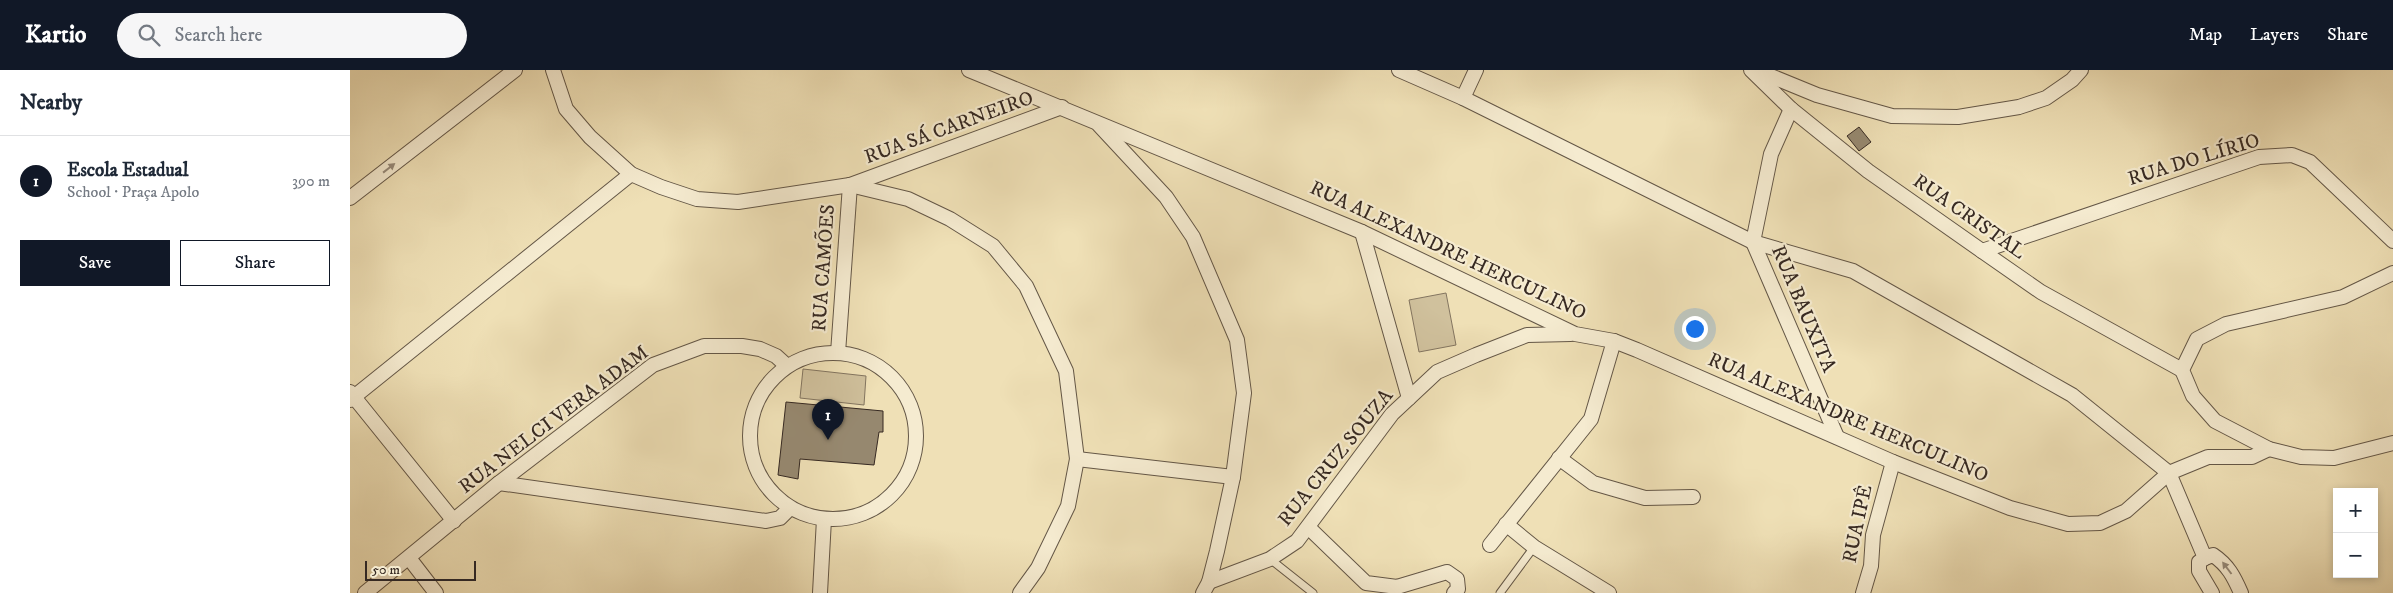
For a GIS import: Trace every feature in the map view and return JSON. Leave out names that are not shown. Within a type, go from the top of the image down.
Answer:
[{"type":"street","points":[[350,198],[515,70]]},
{"type":"street","points":[[553,70],[566,109],[590,137],[631,174],[662,187],[697,199],[738,202],[850,186],[908,199],[950,219],[992,246],[1026,286],[1066,370],[1077,459],[1068,506],[1038,568],[1020,593]]},
{"type":"street","name":"RUA ALEXANDRE HERCULINO","points":[[969,70],[1362,232],[1575,334],[1614,341],[1893,462],[2010,508],[2068,524],[2100,523],[2126,511],[2169,473],[2208,457],[2252,457],[2268,449]]},
{"type":"street","points":[[1400,70],[1462,98],[1753,242],[1853,271],[2072,395],[2169,473],[2205,558]]},
{"type":"street","points":[[1462,98],[1476,70]]},
{"type":"street","name":"RUA CRISTAL","points":[[1751,70],[1791,109],[1868,171],[1982,252],[2041,292],[2182,370]]},
{"type":"street","points":[[1756,70],[1817,95],[1892,116],[1958,117],[2019,107],[2046,98],[2072,80],[2081,70]]},
{"type":"street","name":"RUA SÁ CARNEIRO","points":[[850,186],[1062,107]]},
{"type":"street","name":"RUA BAUXITA","points":[[1791,109],[1771,154],[1753,242],[1836,437]]},
{"type":"street","points":[[1097,122],[1166,197],[1193,237],[1237,340],[1244,393],[1232,477],[1206,587]]},
{"type":"street","name":"RUA DO LÍRIO","points":[[1982,252],[2259,157],[2292,155],[2310,162],[2393,241]]},
{"type":"street","points":[[454,521],[351,397],[631,174]]},
{"type":"street","name":"RUA CAMÕES","points":[[838,353],[850,186]]},
{"type":"street","points":[[1362,232],[1409,398]]},
{"type":"street","points":[[2391,442],[2334,458],[2301,457],[2268,449],[2215,422],[2193,396],[2182,370],[2197,339],[2226,324],[2342,297],[2393,272]]},
{"type":"street","name":"RUA CRUZ SOUZA","points":[[1206,587],[1270,559],[1297,541],[1392,414],[1437,372],[1476,354],[1527,335],[1575,334]]},
{"type":"street","points":[[1490,545],[1591,419],[1614,341]]},
{"type":"street","name":"RUA NELCI VERA ADAM","points":[[365,593],[499,483],[653,365],[704,346],[742,346],[760,349],[776,356],[787,366]]},
{"type":"street","points":[[838,353],[862,358],[883,370],[900,387],[911,408],[916,432],[914,456],[905,478],[890,497],[871,511],[848,518],[824,519],[806,515],[790,508],[768,490],[754,465],[749,438],[753,410],[766,385],[787,366],[812,356],[838,353]]},
{"type":"street","points":[[1559,458],[1593,483],[1645,498],[1693,497]]},
{"type":"street","points":[[1077,459],[1232,477]]},
{"type":"street","name":"RUA IPÊ","points":[[1863,593],[1870,566],[1873,535],[1893,462]]},
{"type":"street","points":[[499,483],[766,521],[780,518],[790,508]]},
{"type":"street","points":[[820,593],[824,519]]},
{"type":"street","points":[[1506,524],[1534,546],[1609,593]]},
{"type":"street","points":[[1308,527],[1366,583],[1397,588],[1447,572],[1457,578],[1458,590],[1454,593]]},
{"type":"street","points":[[2212,593],[2199,571],[2199,562],[2213,556],[2223,562],[2231,572],[2241,593]]},
{"type":"street","points":[[409,558],[436,593]]},
{"type":"lane","points":[[1500,593],[1534,546]]},
{"type":"lane","points":[[1270,559],[1313,593]]},
{"type":"shaded area","points":[[1446,293],[1456,345],[1419,352],[1409,300]]},
{"type":"shaded area","points":[[803,369],[866,376],[864,405],[800,398]]},
{"type":"building","points":[[1859,127],[1871,142],[1859,151],[1847,136]]},
{"type":"building","points":[[786,402],[883,411],[883,432],[879,432],[874,465],[800,459],[798,479],[778,475]]},
{"type":"place","name":"Escola Estadual","points":[[828,440]]}]
